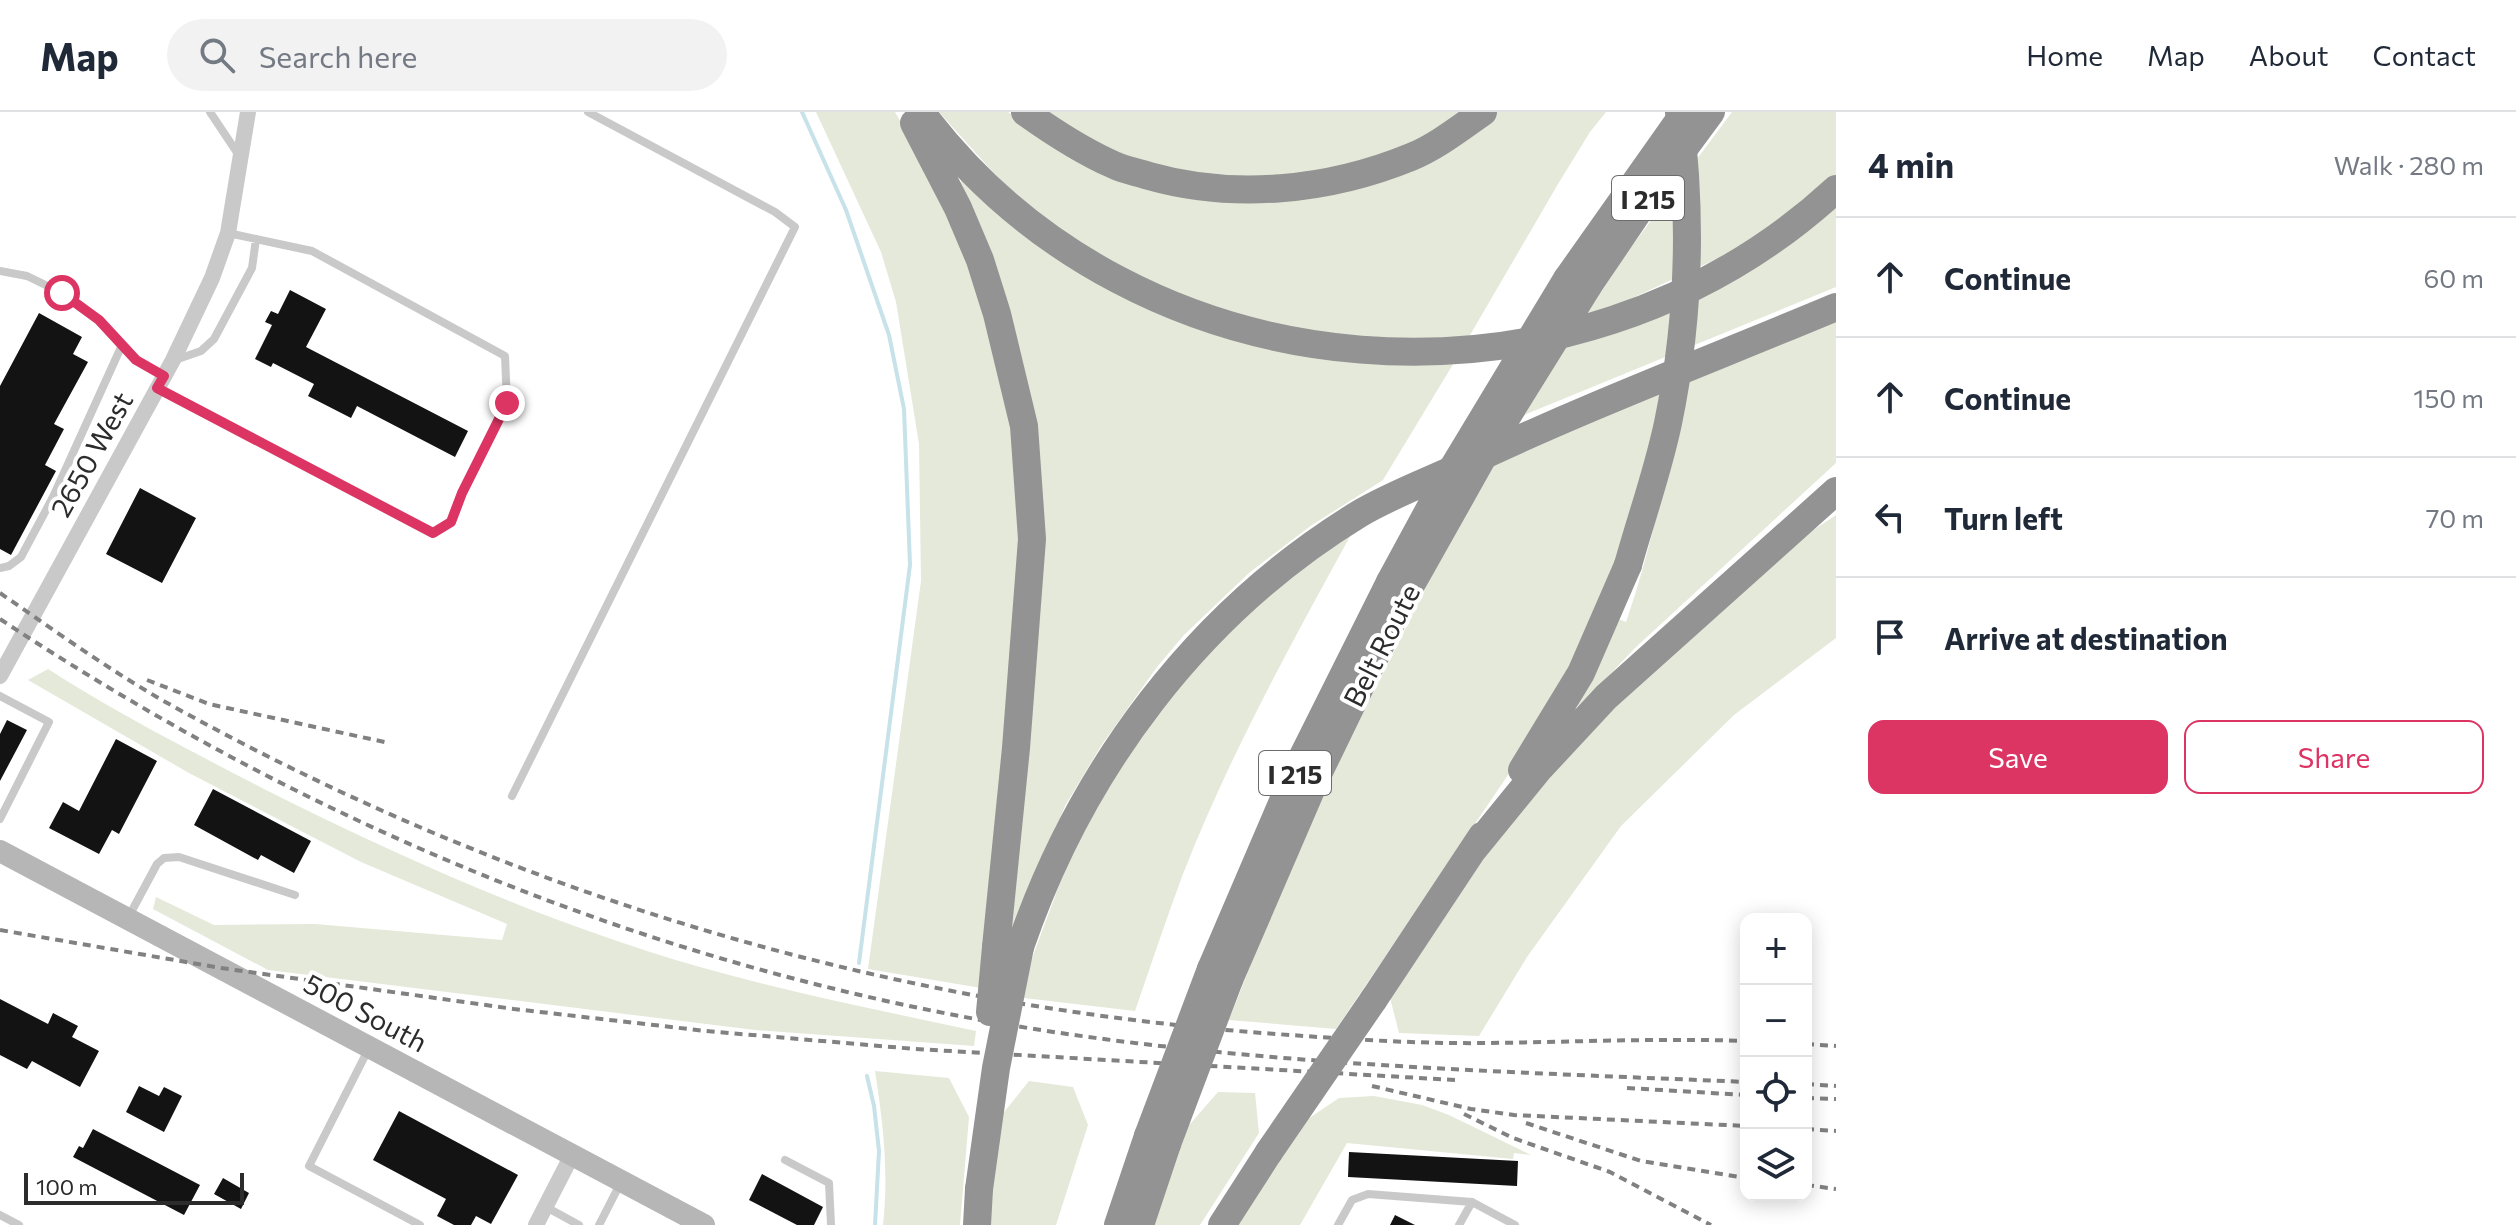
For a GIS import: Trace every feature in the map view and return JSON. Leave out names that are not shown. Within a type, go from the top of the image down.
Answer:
[{"type":"highway","points":[[907,112],[958,208],[980,260],[997,314],[1024,426],[1032,539],[1016,748],[1001,1038],[979,1189],[977,1225]]},
{"type":"highway","points":[[921,112],[981,181],[1026,221],[1114,279],[1216,322],[1317,346],[1369,352],[1450,352],[1511,345],[1572,333],[1657,304],[1732,266],[1771,242],[1836,189]]},
{"type":"highway","points":[[1025,112],[1060,137],[1116,167],[1180,184],[1243,191],[1324,183],[1375,170],[1413,157],[1483,112]]},
{"type":"highway","points":[[1222,1225],[1473,850],[1581,673],[1628,565],[1668,425],[1681,332],[1686,233],[1679,112]]},
{"type":"highway","name":"Belt Route","points":[[1118,1225],[1158,1140],[1220,974],[1317,776],[1396,592],[1493,439],[1578,283],[1685,112]]},
{"type":"highway","name":"Belt Route","points":[[1578,283],[1649,196],[1711,112]]},
{"type":"highway","points":[[1008,947],[1109,759],[1178,666],[1251,594],[1289,563],[1360,514],[1509,443],[1836,307]]},
{"type":"highway","points":[[1473,850],[1539,769],[1606,697],[1836,491]]},
{"type":"highway","points":[[1797,523],[1836,506]]},
{"type":"highway","name":"Belt Route","points":[[1140,1225],[1158,1140]]},
{"type":"street","name":"2650 West","points":[[0,676],[173,360],[212,278],[228,233],[248,112]]},
{"type":"street","name":"500 South","points":[[0,851],[704,1225]]},
{"type":"street","points":[[536,1225],[572,1155]]},
{"type":"lane","points":[[210,112],[241,158]]},
{"type":"lane","points":[[512,796],[795,227],[775,212],[588,112]]},
{"type":"lane","points":[[0,271],[27,276],[62,293],[99,320],[161,382],[433,533],[451,522],[507,403],[505,356],[312,251],[228,233]]},
{"type":"lane","points":[[173,360],[201,351],[214,339],[252,268],[256,239]]},
{"type":"lane","points":[[0,568],[9,566],[21,557],[53,497],[122,345]]},
{"type":"lane","points":[[0,696],[49,722],[0,819]]},
{"type":"lane","points":[[127,919],[157,864],[164,858],[179,857],[295,895]]},
{"type":"lane","points":[[369,1047],[309,1166],[420,1225]]},
{"type":"lane","points":[[785,1160],[829,1183],[831,1225]]},
{"type":"lane","points":[[599,1225],[621,1181]]},
{"type":"lane","points":[[1338,1225],[1352,1200],[1368,1194],[1472,1202],[1515,1225]]},
{"type":"lane","points":[[1459,1225],[1472,1202]]},
{"type":"lane","points":[[546,1207],[579,1225]]},
{"type":"lane","points":[[0,1215],[19,1225]]},
{"type":"shaded area","points":[[816,112],[895,112],[933,179],[967,255],[1013,422],[1021,564],[987,989],[868,969],[921,581],[919,444],[896,302],[881,252]]},
{"type":"shaded area","points":[[939,112],[1008,112],[1056,144],[1262,196],[1495,112],[1606,112],[1558,184],[1466,342],[1321,338],[1162,294],[1028,211]]},
{"type":"shaded area","points":[[1036,112],[1467,112],[1415,142],[1327,172],[1227,179],[1128,159]]},
{"type":"shaded area","points":[[1732,112],[1836,112],[1836,175],[1757,240],[1581,322],[1623,258]]},
{"type":"shaded area","points":[[966,178],[1101,282],[1144,307],[1185,324],[1229,338],[1321,357],[1412,363],[1455,361],[1383,480],[1309,527],[1249,573],[1184,635],[1157,667],[1101,746],[1065,806],[1009,947],[1040,525],[956,185]]},
{"type":"shaded area","points":[[1836,204],[1836,287],[1519,417],[1565,344]]},
{"type":"shaded area","points":[[1836,320],[1836,463],[1636,647],[1579,707],[1575,704],[1618,619],[1626,622],[1636,593],[1660,502],[1685,379]]},
{"type":"shaded area","points":[[1673,381],[1601,613],[1531,741],[1336,1029],[1229,1020],[1299,842],[1430,579],[1501,453]]},
{"type":"shaded area","points":[[1836,515],[1836,638],[1734,715],[1621,826],[1527,957],[1479,1036],[1399,1033],[1389,994],[1427,944],[1509,820],[1582,734],[1779,553]]},
{"type":"shaded area","points":[[1359,520],[1265,694],[1222,783],[1183,874],[1135,1011],[1024,998],[1031,961],[1083,821],[1206,647]]},
{"type":"shaded area","points":[[48,669],[128,717],[264,789],[478,888],[588,931],[700,967],[976,1031],[974,1046],[755,1030],[268,970],[153,909],[156,897],[214,925],[315,924],[502,940],[507,924],[361,862],[189,773],[28,680]]},
{"type":"shaded area","points":[[875,1071],[949,1078],[969,1117],[960,1225],[883,1225],[884,1148]]},
{"type":"shaded area","points":[[1029,1081],[1073,1087],[1088,1125],[1056,1225],[989,1225],[997,1121]]},
{"type":"shaded area","points":[[1218,1092],[1255,1093],[1259,1133],[1200,1225],[1153,1225],[1183,1132]]},
{"type":"shaded area","points":[[1374,1096],[1422,1105],[1449,1115],[1531,1155],[1514,1153],[1513,1159],[1347,1143],[1300,1225],[1233,1225],[1296,1127],[1339,1098]]},
{"type":"building","points":[[290,290],[326,309],[306,347],[468,431],[455,457],[357,406],[351,418],[308,396],[314,384],[273,363],[271,367],[255,359],[272,325],[265,322],[271,311],[278,314]]},
{"type":"building","points":[[39,313],[82,337],[73,354],[88,362],[54,424],[64,429],[45,465],[56,471],[11,555],[0,549],[0,386]]},
{"type":"building","points":[[140,488],[196,518],[162,583],[106,554]]},
{"type":"building","points":[[7,720],[27,730],[0,781],[0,734]]},
{"type":"building","points":[[116,739],[157,761],[119,834],[112,830],[99,854],[49,828],[63,802],[79,811]]},
{"type":"building","points":[[213,789],[311,841],[294,873],[261,855],[258,860],[194,825]]},
{"type":"building","points":[[0,999],[48,1024],[53,1013],[78,1026],[72,1037],[99,1051],[80,1087],[32,1061],[27,1069],[0,1055]]},
{"type":"building","points":[[139,1086],[159,1096],[164,1087],[182,1096],[164,1132],[126,1112]]},
{"type":"building","points":[[399,1111],[518,1175],[491,1224],[476,1216],[471,1225],[454,1225],[437,1216],[446,1199],[373,1160]]},
{"type":"building","points":[[93,1129],[200,1185],[184,1215],[73,1157],[79,1146],[83,1148]]},
{"type":"building","points":[[1349,1152],[1518,1161],[1517,1186],[1348,1177]]},
{"type":"building","points":[[762,1174],[823,1207],[814,1225],[797,1225],[749,1200]]},
{"type":"building","points":[[223,1178],[249,1193],[241,1209],[214,1194]]},
{"type":"building","points":[[1395,1215],[1415,1225],[1390,1225]]},
{"type":"waterway","points":[[802,112],[846,210],[889,335],[904,409],[910,565],[859,963]]},
{"type":"waterway","points":[[867,1076],[879,1151],[875,1225]]},
{"type":"railway","points":[[0,593],[110,668],[178,709],[307,776],[439,835],[573,887],[709,932],[848,968],[988,998],[1131,1020],[1276,1034],[1435,1043],[1740,1041]]},
{"type":"railway","points":[[0,619],[121,695],[245,764],[372,827],[501,882],[633,931],[768,972],[906,1005],[1047,1031],[1134,1043],[1396,1066],[1740,1082]]},
{"type":"railway","points":[[147,680],[209,704],[389,743]]},
{"type":"railway","points":[[0,930],[221,968],[514,1009],[706,1031],[915,1049],[1455,1080]]},
{"type":"railway","points":[[1812,1044],[1836,1046]]},
{"type":"railway","points":[[1812,1084],[1836,1086]]},
{"type":"railway","points":[[1372,1086],[1471,1109],[1514,1115],[1740,1126]]},
{"type":"railway","points":[[1627,1088],[1740,1095]]},
{"type":"railway","points":[[1812,1098],[1836,1099]]},
{"type":"railway","points":[[1464,1114],[1513,1138],[1610,1172],[1711,1225]]},
{"type":"railway","points":[[1526,1123],[1641,1161],[1740,1177]]},
{"type":"railway","points":[[1812,1129],[1836,1131]]},
{"type":"railway","points":[[1812,1186],[1836,1189]]},
{"type":"route","points":[[62,293],[99,320],[136,360],[164,376],[157,388],[433,533],[451,522],[507,403]]}]
